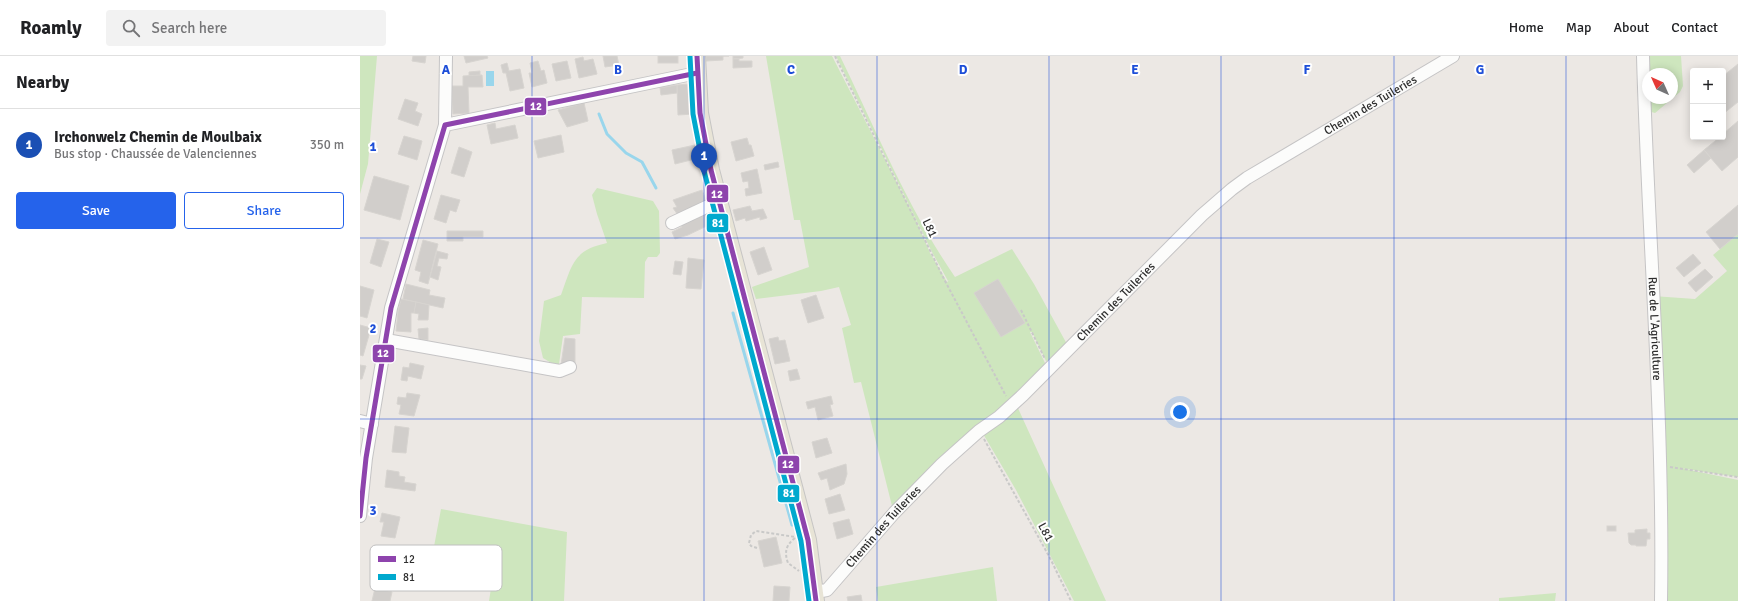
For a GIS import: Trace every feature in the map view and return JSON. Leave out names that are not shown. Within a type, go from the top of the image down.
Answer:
[{"type":"main road","points":[[697,56],[697,73],[704,136],[815,591]]},
{"type":"street","points":[[360,516],[366,422],[386,340],[391,308],[445,125],[446,56]]},
{"type":"street","name":"Chemin des Tuileries","points":[[815,591],[827,590],[894,513],[942,464],[979,431],[1012,405],[1202,215],[1232,189],[1258,171],[1453,56]]},
{"type":"street","name":"Rue de L'Agriculture","points":[[1643,56],[1648,203],[1661,465],[1661,601]]},
{"type":"street","points":[[445,125],[697,73]]},
{"type":"street","points":[[672,223],[719,201]]},
{"type":"street","points":[[386,340],[560,371],[570,367]]},
{"type":"path","name":"L81","points":[[835,56],[944,279],[1012,405]]},
{"type":"path","points":[[1021,310],[1050,368]]},
{"type":"path","name":"L81","points":[[979,431],[1046,552],[1071,601]]},
{"type":"path","points":[[1661,465],[1738,477]]},
{"type":"path","points":[[757,548],[751,546],[749,539],[756,531],[802,537]]},
{"type":"path","points":[[802,537],[786,548],[788,563],[815,591]]},
{"type":"green space","points":[[360,56],[377,56],[368,164],[360,194]]},
{"type":"green space","points":[[766,56],[832,56],[916,220],[930,253],[947,282],[951,279],[948,281],[932,252],[836,56],[840,56],[907,197],[938,251],[955,277],[1012,249],[1034,284],[1068,346],[1052,359],[1046,361],[1032,332],[1030,332],[1045,363],[1042,370],[893,510],[861,382],[854,383],[842,328],[851,325],[839,287],[821,291],[756,299],[752,287],[809,267],[800,220],[794,220]]},
{"type":"green space","points":[[1643,56],[1681,56],[1683,86],[1678,94],[1678,68],[1644,68]]},
{"type":"green space","points":[[1647,104],[1666,104],[1655,113],[1648,111]]},
{"type":"green space","points":[[597,188],[653,201],[659,211],[660,253],[657,257],[648,257],[645,262],[644,298],[582,297],[580,334],[563,336],[559,364],[553,364],[543,358],[539,341],[544,301],[561,295],[571,267],[580,255],[596,246],[607,243],[592,195]]},
{"type":"green space","points":[[1738,234],[1738,477],[1680,468],[1738,480],[1738,601],[1665,601],[1653,296],[1695,299],[1727,271],[1713,255]]},
{"type":"green space","points":[[1017,406],[1106,601],[1074,601],[1016,490],[982,432]]},
{"type":"green space","points":[[441,509],[567,532],[564,601],[489,601],[491,591],[502,591],[502,545],[434,545]]},
{"type":"green space","points":[[993,567],[997,601],[878,601],[876,587]]},
{"type":"green space","points":[[1556,593],[1555,601],[1499,601],[1499,598]]},
{"type":"water","points":[[486,71],[494,71],[494,86],[486,86]]},
{"type":"building","points":[[413,56],[426,56],[425,63],[412,61]]},
{"type":"building","points":[[464,56],[487,56],[488,58],[466,63]]},
{"type":"building","points":[[603,56],[617,56],[619,65],[605,67]]},
{"type":"building","points":[[658,56],[678,56],[678,63],[658,63]]},
{"type":"building","points":[[706,56],[723,56],[723,60],[706,61]]},
{"type":"building","points":[[733,56],[743,56],[743,58],[733,59]]},
{"type":"building","points":[[583,57],[584,61],[593,59],[597,74],[579,78],[575,59]]},
{"type":"building","points":[[733,59],[739,59],[739,61],[752,61],[752,67],[733,68]]},
{"type":"building","points":[[538,61],[541,71],[544,70],[547,83],[532,87],[529,73],[532,73],[530,63]]},
{"type":"building","points":[[567,61],[571,78],[556,81],[552,64]]},
{"type":"building","points":[[507,63],[509,71],[520,69],[524,88],[510,91],[506,73],[503,73],[501,65]]},
{"type":"building","points":[[1738,64],[1738,102],[1726,112],[1726,104],[1726,74]]},
{"type":"building","points":[[480,71],[480,75],[469,76],[469,72]]},
{"type":"building","points":[[482,75],[483,87],[468,87],[469,113],[453,114],[452,86],[463,86],[463,76]]},
{"type":"building","points":[[689,84],[692,87],[693,114],[678,115],[677,85]]},
{"type":"building","points":[[677,85],[677,93],[661,95],[660,88]]},
{"type":"building","points":[[405,99],[418,103],[415,111],[422,114],[418,126],[398,119]]},
{"type":"building","points":[[584,103],[588,121],[567,127],[558,110]]},
{"type":"building","points":[[1738,121],[1738,157],[1722,171],[1704,150],[1716,140],[1726,140],[1726,131]]},
{"type":"building","points":[[495,123],[496,129],[515,125],[518,138],[491,144],[487,125]]},
{"type":"building","points":[[561,135],[564,152],[538,158],[534,141]]},
{"type":"building","points":[[404,136],[422,141],[417,160],[398,154]]},
{"type":"building","points":[[747,138],[754,156],[736,161],[731,142]]},
{"type":"building","points":[[695,145],[697,155],[694,156],[695,159],[675,164],[672,150]]},
{"type":"building","points":[[459,147],[472,152],[464,177],[451,173]]},
{"type":"building","points":[[1704,150],[1711,158],[1694,173],[1687,165]]},
{"type":"building","points":[[778,162],[779,167],[765,170],[764,165]]},
{"type":"building","points":[[757,169],[762,193],[746,196],[745,189],[749,188],[748,181],[743,182],[741,173]]},
{"type":"building","points":[[374,176],[409,186],[400,220],[364,210]]},
{"type":"building","points":[[702,190],[707,203],[678,215],[673,208],[677,207],[673,200]]},
{"type":"building","points":[[441,195],[460,200],[456,212],[450,210],[446,223],[434,219]]},
{"type":"building","points":[[1738,205],[1738,234],[1720,249],[1706,232]]},
{"type":"building","points":[[750,206],[752,211],[763,209],[767,218],[760,220],[760,217],[746,221],[745,218],[736,221],[733,210]]},
{"type":"building","points":[[709,209],[715,222],[688,235],[675,239],[672,232],[682,227],[680,223]]},
{"type":"building","points":[[447,231],[483,231],[483,237],[463,237],[463,241],[447,241]]},
{"type":"building","points":[[377,239],[389,242],[381,267],[370,263]]},
{"type":"building","points":[[423,240],[438,244],[428,284],[419,281],[421,272],[415,270]]},
{"type":"building","points":[[764,247],[772,270],[758,275],[750,252]]},
{"type":"building","points":[[437,251],[448,254],[447,259],[439,258],[437,266],[441,267],[438,280],[430,277]]},
{"type":"building","points":[[1693,254],[1701,263],[1684,277],[1676,268]]},
{"type":"building","points":[[688,258],[704,260],[701,289],[686,288]]},
{"type":"building","points":[[675,261],[683,262],[681,275],[673,274]]},
{"type":"building","points":[[1705,269],[1713,277],[1696,292],[1688,283]]},
{"type":"building","points":[[998,279],[1025,323],[1001,337],[974,293]]},
{"type":"building","points":[[406,284],[430,290],[429,295],[445,298],[443,308],[403,299]]},
{"type":"building","points":[[360,286],[374,290],[367,318],[360,316]]},
{"type":"building","points":[[816,295],[824,318],[808,323],[801,300]]},
{"type":"building","points":[[401,299],[416,302],[414,313],[411,313],[411,332],[396,331]]},
{"type":"building","points":[[416,302],[429,305],[428,320],[418,320],[419,314],[414,313]]},
{"type":"building","points":[[360,325],[371,328],[363,356],[360,355]]},
{"type":"building","points":[[428,328],[428,340],[419,339],[418,329]]},
{"type":"building","points":[[778,337],[779,341],[785,340],[790,361],[775,364],[769,339]]},
{"type":"building","points":[[565,338],[575,339],[575,366],[561,365]]},
{"type":"building","points":[[410,363],[424,366],[421,379],[408,376],[407,381],[401,380],[403,367],[409,368]]},
{"type":"building","points":[[360,365],[366,366],[362,379],[360,379]]},
{"type":"building","points":[[797,369],[800,379],[790,381],[788,371]]},
{"type":"building","points":[[407,393],[420,395],[414,416],[399,414],[401,405],[397,404],[398,397],[406,398]]},
{"type":"building","points":[[831,396],[833,404],[830,405],[833,416],[818,420],[815,407],[808,409],[806,402]]},
{"type":"building","points":[[395,426],[409,428],[406,453],[392,452]]},
{"type":"building","points":[[827,438],[832,453],[816,458],[812,442]]},
{"type":"building","points":[[846,464],[847,474],[844,484],[830,490],[827,478],[821,480],[818,473]]},
{"type":"building","points":[[387,470],[399,472],[399,476],[405,477],[404,482],[416,484],[415,491],[385,487]]},
{"type":"building","points":[[840,494],[845,510],[829,514],[825,499]]},
{"type":"building","points":[[382,513],[400,517],[395,538],[381,536],[384,522],[380,522]]},
{"type":"building","points":[[849,519],[853,534],[837,539],[833,523]]},
{"type":"building","points":[[1607,526],[1616,526],[1616,531],[1607,531]]},
{"type":"building","points":[[1647,529],[1647,533],[1650,533],[1650,539],[1647,539],[1646,546],[1636,546],[1629,543],[1628,533],[1635,533],[1635,530]]},
{"type":"building","points":[[776,537],[782,563],[764,567],[758,541]]},
{"type":"building","points":[[774,586],[790,587],[789,601],[773,601]]},
{"type":"building","points":[[374,591],[392,592],[390,601],[372,601]]},
{"type":"building","points":[[861,595],[862,601],[848,601],[847,597]]},
{"type":"waterway","points":[[599,114],[607,134],[626,153],[642,162],[656,188]]},
{"type":"waterway","points":[[733,313],[792,525]]},
{"type":"transit line","name":"81","points":[[690,56],[693,114],[704,171],[801,541],[809,601]]},
{"type":"transit line","name":"12","points":[[697,56],[700,113],[711,170],[808,540],[816,601]]},
{"type":"transit line","name":"12","points":[[360,516],[366,458],[391,308],[445,125],[697,73]]},
{"type":"place","name":"Irchonwelz Chemin de Moulbaix","points":[[704,176]]}]
